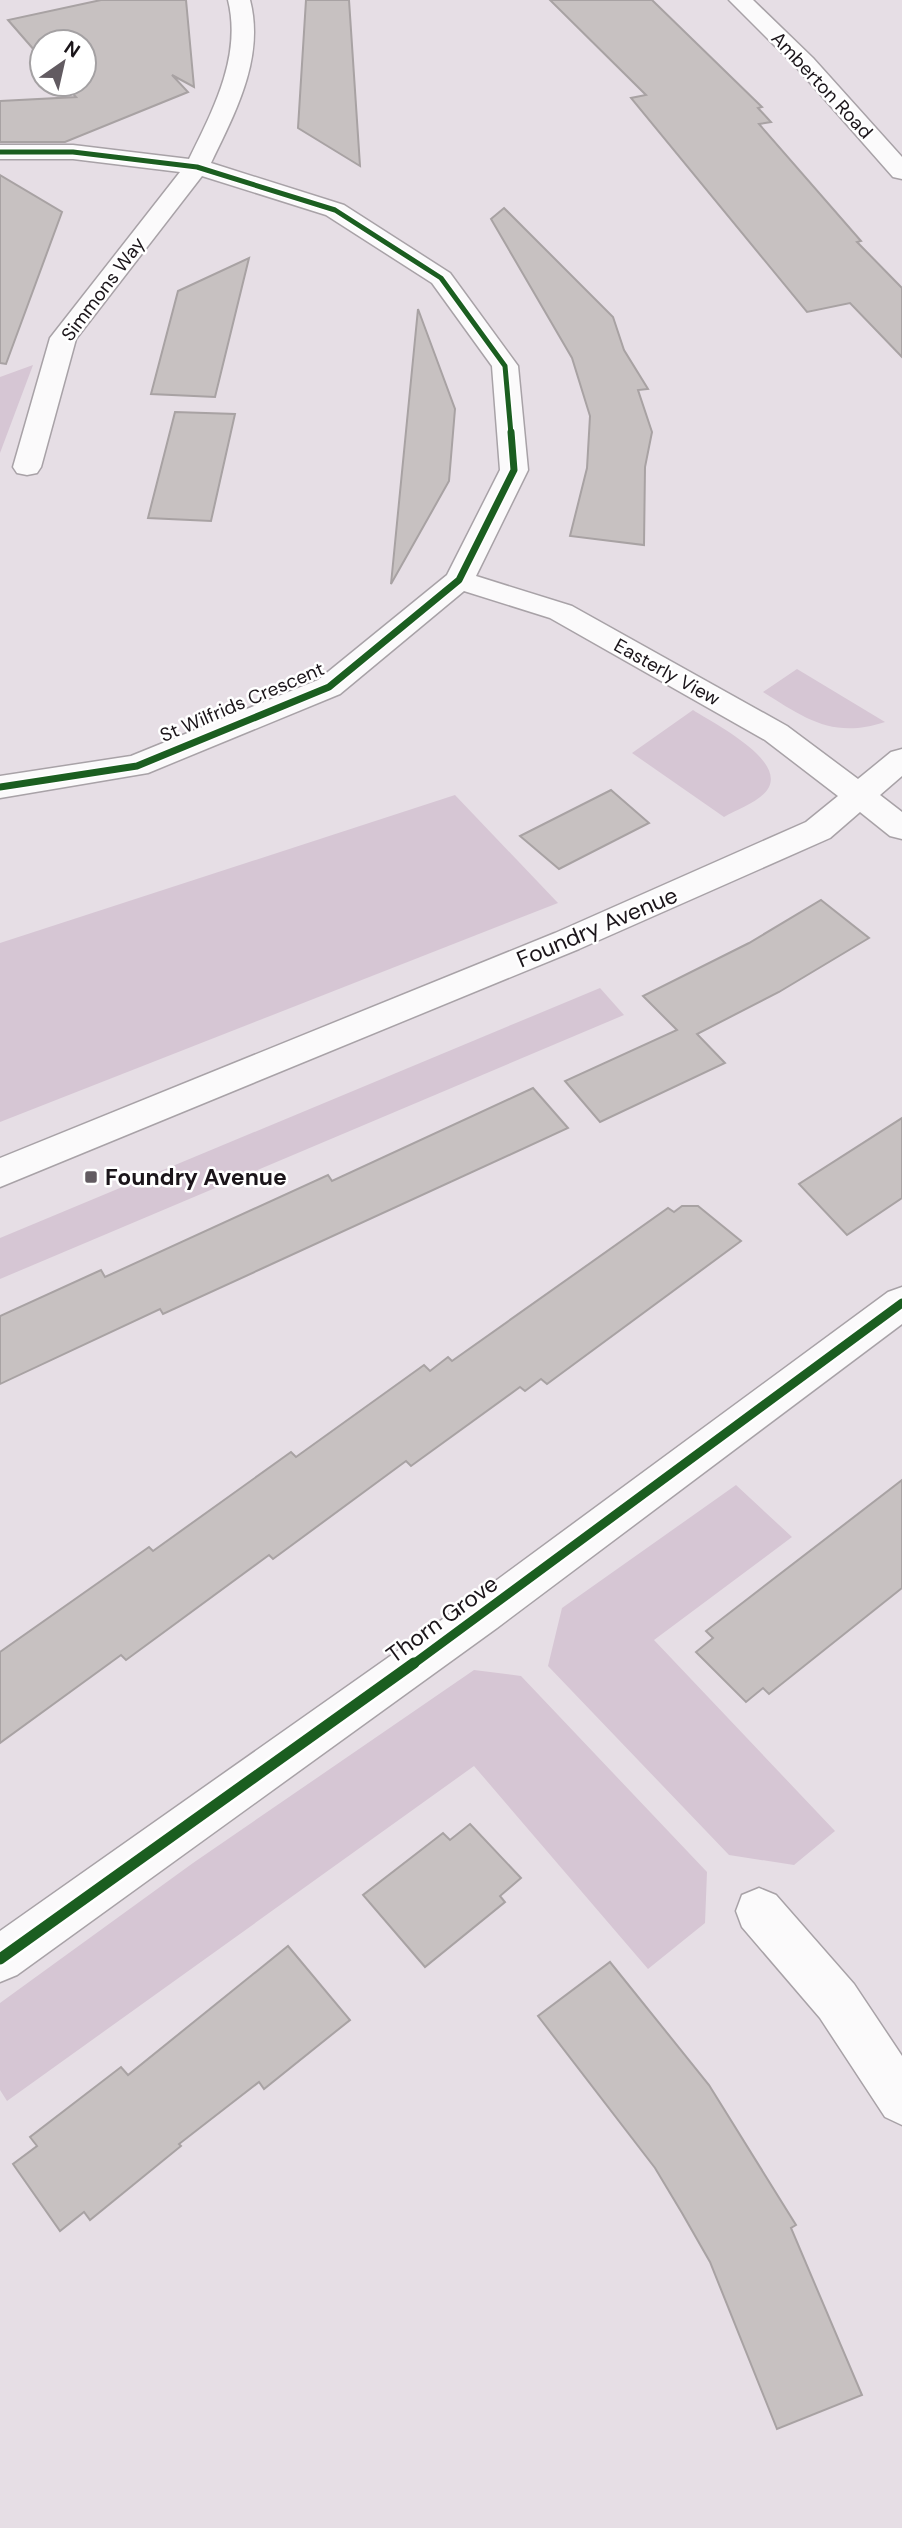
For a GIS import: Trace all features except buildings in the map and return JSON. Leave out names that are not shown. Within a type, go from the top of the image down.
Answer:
[{"type":"street","name":"Simmons Way","points":[[27,467],[63,338],[197,167],[224,111],[240,65],[243,16],[239,0]]},
{"type":"street","name":"Amberton Road","points":[[740,0],[805,63],[902,172]]},
{"type":"street","name":"St Wilfrids Crescent","points":[[0,152],[73,152],[197,167],[335,210],[441,278],[505,366],[514,470],[458,580],[329,687],[137,766],[0,787]]},
{"type":"street","name":"Easterly View","points":[[458,580],[561,612],[776,733],[902,828]]},
{"type":"street","name":"Foundry Avenue","points":[[0,1173],[623,916],[818,830],[902,758]]},
{"type":"street","name":"Thorn Grove","points":[[0,1959],[482,1615],[902,1303]]},
{"type":"street","points":[[759,1911],[837,2001],[902,2099]]},
{"type":"shaded area","points":[[33,365],[0,453],[0,377]]},
{"type":"shaded area","points":[[797,669],[885,722],[850,728],[821,724],[763,692]]},
{"type":"shaded area","points":[[693,710],[730,732],[756,753],[771,776],[766,792],[724,817],[632,753]]},
{"type":"shaded area","points":[[455,795],[558,903],[0,1122],[0,943]]},
{"type":"shaded area","points":[[600,988],[624,1015],[0,1279],[0,1238]]},
{"type":"shaded area","points":[[736,1485],[792,1537],[654,1640],[835,1831],[794,1865],[729,1855],[548,1666],[562,1608]]},
{"type":"shaded area","points":[[474,1670],[521,1676],[707,1872],[705,1923],[648,1969],[474,1766],[7,2101],[0,2090],[0,2003],[193,1863]]},
{"type":"cycle path","points":[[0,152],[73,152],[197,167],[335,210],[441,278],[505,366],[514,470],[459,580],[329,687],[137,766],[0,787]]},
{"type":"cycle path","points":[[0,1959],[482,1615],[902,1303]]},
{"type":"place","name":"Foundry Avenue","points":[[91,1177]]}]
